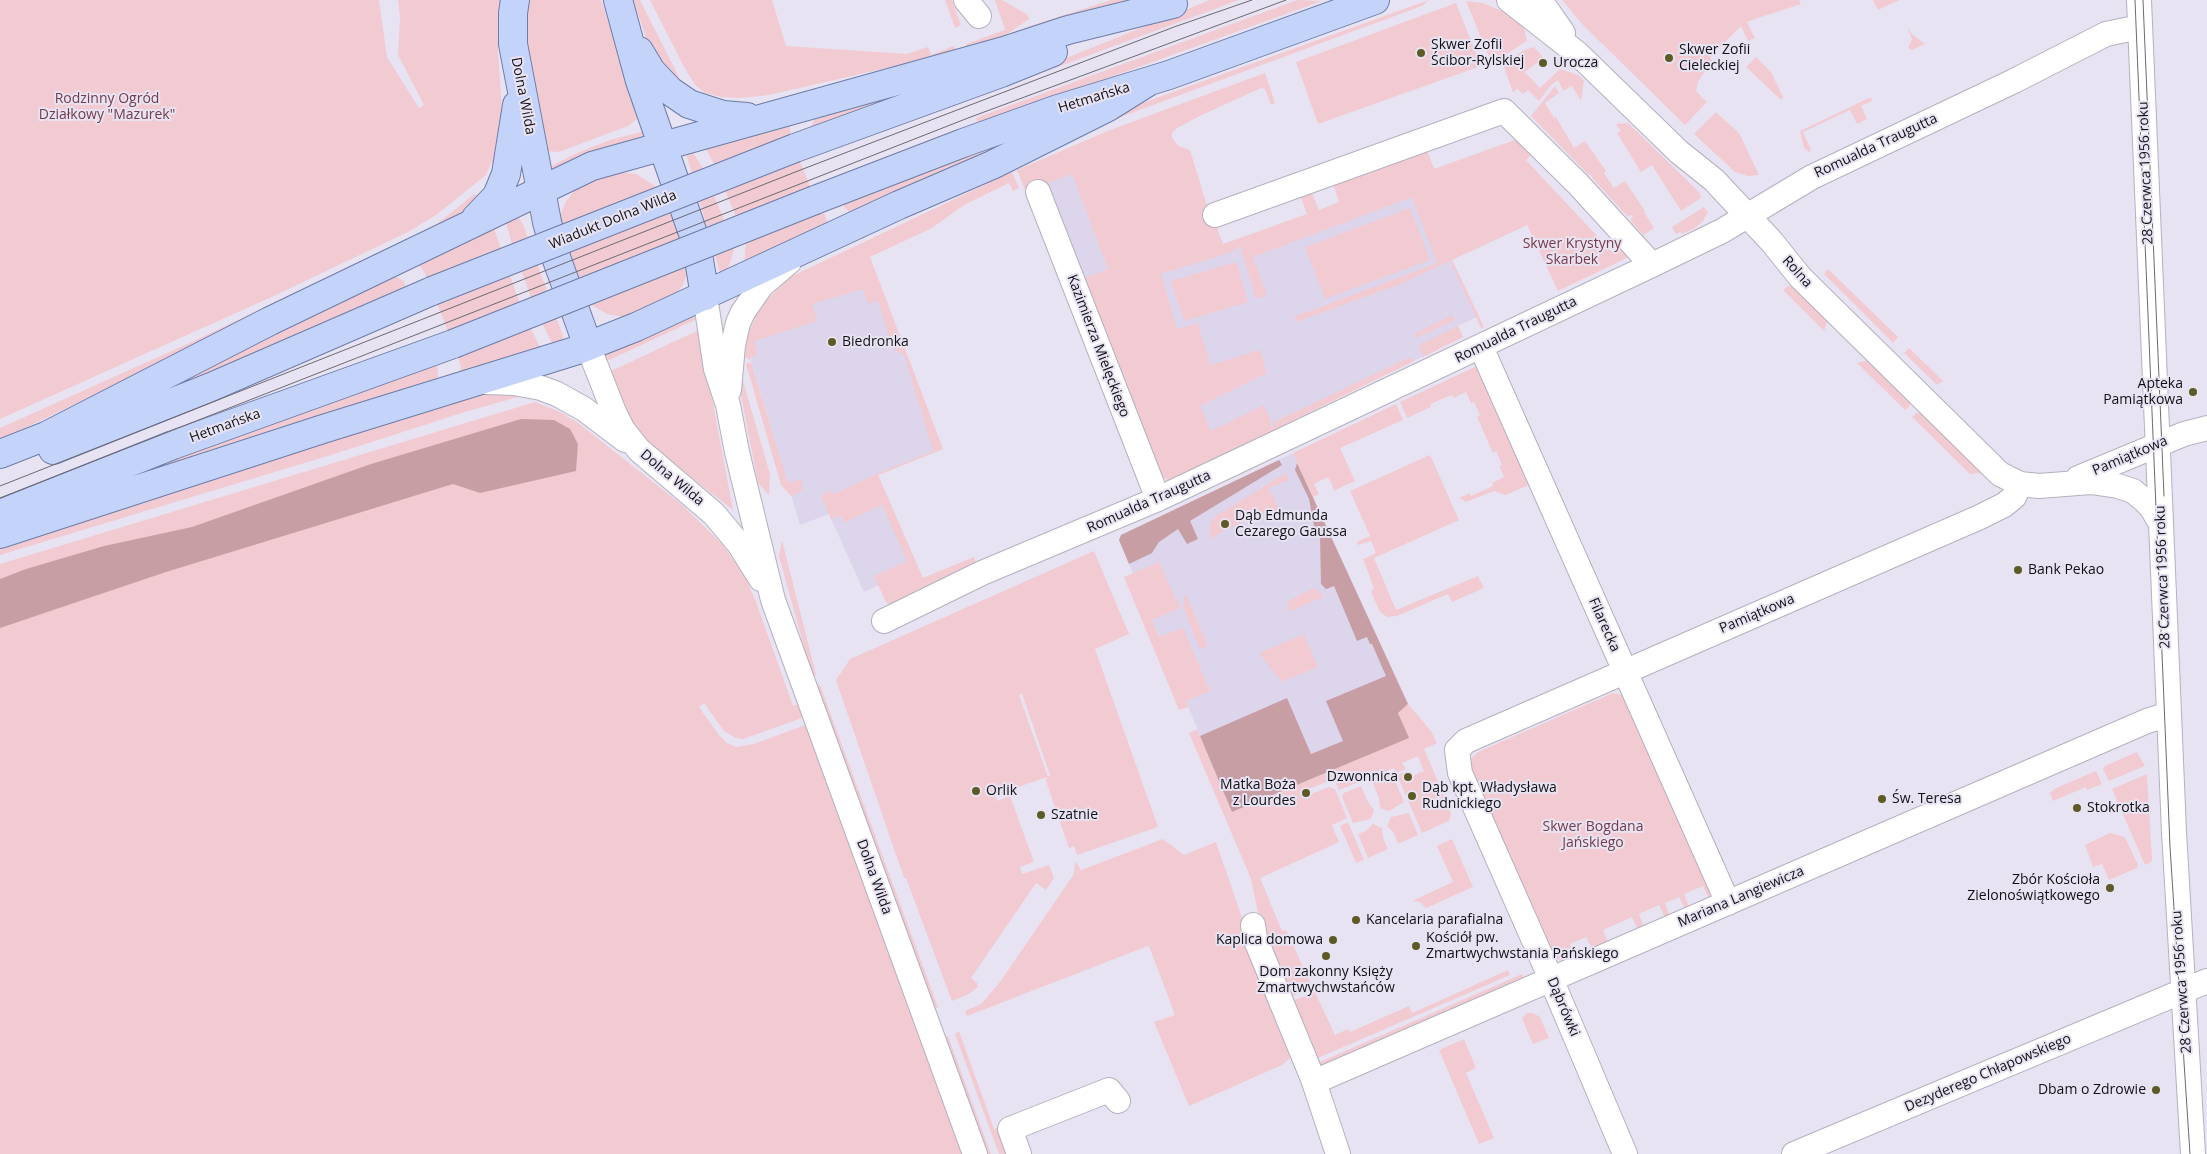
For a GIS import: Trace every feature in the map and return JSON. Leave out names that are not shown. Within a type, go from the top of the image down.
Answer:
[{"type":"main road","name":"Dolna Wilda","points":[[515,0],[512,44],[541,191],[557,260],[588,346]]},
{"type":"main road","points":[[618,0],[640,81],[696,242],[705,296]]},
{"type":"main road","name":"Hetmańska","points":[[0,514],[174,445],[453,344],[815,200],[1009,126],[1148,82],[1375,0]]},
{"type":"main road","points":[[0,454],[46,436],[270,321],[592,166],[1004,51],[1068,30],[1178,2]]},
{"type":"main road","name":"Wiadukt Dolna Wilda","points":[[0,471],[211,387],[432,291],[794,148],[1001,73],[1178,2]]},
{"type":"main road","points":[[628,33],[651,71],[679,98],[711,112],[759,118]]},
{"type":"main road","points":[[0,534],[323,429],[472,384],[588,346],[636,328],[899,205],[992,165],[1108,107],[1148,82]]},
{"type":"main road","points":[[453,234],[482,213],[497,196],[502,185],[511,153],[520,83]]},
{"type":"street","name":"Rolna","points":[[1509,0],[1578,54],[1679,152],[1714,180],[1772,242],[1800,276],[1903,379],[2000,474],[2020,484]]},
{"type":"street","name":"Rolna","points":[[1540,0],[1578,54]]},
{"type":"street","name":"28 Czerwca 1956 roku","points":[[2139,0],[2169,714],[2193,1154]]},
{"type":"street","name":"Romualda Traugutta","points":[[884,621],[982,573],[1158,499],[1652,265],[1722,231],[1812,177],[2014,81],[2106,34],[2140,28]]},
{"type":"street","points":[[1215,215],[1504,111],[1578,184],[1652,265]]},
{"type":"street","name":"Kazimierza Mielęckiego","points":[[1038,192],[1158,499]]},
{"type":"street","points":[[728,405],[733,345],[738,323],[743,312],[770,277],[805,250]]},
{"type":"street","name":"Dolna Wilda","points":[[705,296],[716,369],[728,405],[737,452],[773,600],[975,1154]]},
{"type":"street","name":"Dolna Wilda","points":[[588,346],[618,422],[639,450],[714,514],[739,544],[773,600]]},
{"type":"street","name":"Filarecka","points":[[1481,347],[1728,903]]},
{"type":"street","points":[[472,384],[507,382],[549,391],[584,409],[639,450]]},
{"type":"street","name":"Pamiątkowa","points":[[2054,484],[2102,469],[2184,434],[2207,428]]},
{"type":"street","name":"Pamiątkowa","points":[[1457,750],[1466,741],[1980,517],[2004,505],[2014,497],[2020,484],[2039,486],[2090,482],[2118,486],[2144,500],[2152,507],[2161,524]]},
{"type":"street","name":"Mariana Langiewicza","points":[[1314,1082],[2147,721],[2169,714]]},
{"type":"street","name":"Dąbrówki","points":[[1457,750],[1460,773],[1551,979],[1625,1154]]},
{"type":"street","points":[[1253,925],[1255,938],[1314,1082],[1338,1154]]},
{"type":"street","name":"Dezyderego Chłapowskiego","points":[[1794,1154],[2207,981]]},
{"type":"street","points":[[1020,1154],[1010,1129],[1109,1090],[1118,1101]]},
{"type":"shaded area","points":[[1490,149],[1527,225],[1452,260],[1479,316],[1458,326],[1463,337],[1294,419],[1168,467],[1108,287]]},
{"type":"shaded area","points":[[1072,173],[1108,269],[1080,280],[1043,185]]},
{"type":"shaded area","points":[[869,256],[943,449],[878,475],[918,567],[864,592],[829,514],[800,525],[746,338],[806,279]]},
{"type":"shaded area","points":[[521,419],[554,420],[570,429],[578,444],[576,471],[480,493],[453,484],[166,572],[0,628],[0,579],[26,569],[104,546],[192,527],[371,464]]},
{"type":"shaded area","points":[[1293,453],[1408,704],[1232,812],[1119,540],[1121,535]]},
{"type":"shaded area","points":[[1279,460],[1282,465],[1190,521],[1198,539],[1187,544],[1178,529],[1159,542],[1152,553],[1129,564],[1119,540],[1121,535]]},
{"type":"shaded area","points":[[1297,463],[1408,704],[1398,713],[1409,738],[1232,812],[1200,736],[1287,698],[1311,754],[1343,741],[1326,701],[1386,676],[1367,637],[1357,641],[1334,586],[1326,589],[1321,584],[1320,536],[1316,536],[1309,499],[1295,470]]},
{"type":"green space","name":"Rodzinny Ogród Działkowy \"Mazurek\"","points":[[0,0],[379,0],[387,57],[419,108],[424,105],[398,55],[400,17],[398,0],[504,0],[498,51],[503,126],[501,164],[491,163],[486,175],[436,215],[410,231],[276,295],[0,419]]},
{"type":"green space","points":[[525,0],[601,0],[641,116],[628,126],[559,152],[544,151],[522,17]]},
{"type":"green space","points":[[633,0],[640,0],[685,89],[651,52]]},
{"type":"green space","points":[[650,0],[772,0],[786,46],[907,54],[928,47],[931,55],[954,46],[956,52],[769,95],[741,98],[722,97],[705,93],[695,85]]},
{"type":"green space","points":[[945,0],[952,0],[961,25],[955,28]]},
{"type":"green space","points":[[995,0],[1002,0],[1028,15],[1029,19],[1000,39],[967,48],[966,44],[1005,30]]},
{"type":"green space","points":[[1111,0],[1149,0],[1001,45],[1027,27]]},
{"type":"green space","points":[[1210,0],[1239,0],[957,104],[956,100],[997,86]]},
{"type":"green space","points":[[1297,0],[1322,1],[978,125],[976,118]]},
{"type":"green space","points":[[1429,0],[1422,6],[1107,122],[1123,110]]},
{"type":"green space","name":"Skwer Zofii Cieleckiej","points":[[1562,0],[1799,0],[1801,4],[1747,22],[1755,38],[1748,41],[1741,26],[1710,57],[1712,60],[1698,82],[1696,91],[1707,102],[1685,125],[1583,25]]},
{"type":"green space","points":[[1873,0],[1899,0],[1878,10]]},
{"type":"green space","points":[[1466,1],[1483,3],[1502,11],[1524,28],[1527,41],[1491,62]]},
{"type":"green space","points":[[1456,3],[1481,66],[1318,124],[1296,62]]},
{"type":"green space","points":[[1907,27],[1912,34],[1925,44],[1912,50],[1908,48],[1912,39]]},
{"type":"green space","points":[[1534,47],[1542,56],[1541,60],[1525,72],[1540,88],[1560,69],[1578,75],[1584,81],[1581,101],[1572,86],[1563,91],[1558,80],[1551,85],[1539,101],[1528,90],[1523,94],[1517,89],[1513,93],[1503,64],[1524,50]]},
{"type":"green space","points":[[1756,57],[1771,72],[1783,97],[1781,100],[1746,67]]},
{"type":"green space","name":"Skwer Krystyny Skarbek","points":[[1265,73],[1275,103],[1271,105],[1265,89],[1261,88],[1202,115],[1177,128],[1172,133],[1172,137],[1178,146],[1190,150],[1213,225],[1217,228],[1223,244],[1307,214],[1300,195],[1311,191],[1319,210],[1339,202],[1333,183],[1427,150],[1434,169],[1523,137],[1536,150],[1526,160],[1613,253],[1623,243],[1633,255],[1558,291],[1527,225],[1452,260],[1484,327],[1481,328],[1450,261],[1401,284],[1296,322],[1294,317],[1437,263],[1412,197],[1253,257],[1267,295],[1256,299],[1240,246],[1229,253],[1161,274],[1177,329],[1198,323],[1210,365],[1260,350],[1267,373],[1200,406],[1211,431],[1264,405],[1271,421],[1269,422],[1271,427],[1274,426],[1272,423],[1410,357],[1414,361],[1172,480],[1163,477],[1157,479],[1080,280],[1108,269],[1072,174],[1030,190],[1042,234],[1017,170],[1110,130]]},
{"type":"green space","points":[[958,74],[814,129],[812,124],[816,116]]},
{"type":"green space","points":[[1555,86],[1559,93],[1545,103],[1554,118],[1556,117],[1574,148],[1585,141],[1606,171],[1604,173],[1614,188],[1625,181],[1654,228],[1643,235],[1630,220],[1633,218],[1631,215],[1627,216],[1591,175],[1531,116]]},
{"type":"green space","points":[[1871,97],[1872,101],[1861,106],[1867,119],[1857,124],[1850,110],[1803,132],[1811,150],[1809,152],[1804,148],[1800,131]]},
{"type":"green space","points":[[1716,112],[1739,133],[1759,175],[1748,176],[1735,172],[1694,134]]},
{"type":"green space","points":[[1628,123],[1700,193],[1701,198],[1681,211],[1652,165],[1641,172],[1617,133],[1621,131],[1616,124]]},
{"type":"green space","points":[[789,124],[791,133],[789,134],[821,214],[824,213],[828,223],[744,267],[746,240],[704,145]]},
{"type":"green space","points":[[646,131],[649,140],[549,176],[547,168],[579,152],[613,139]]},
{"type":"green space","points":[[690,148],[702,167],[734,244],[726,275],[719,270],[685,150]]},
{"type":"green space","points":[[986,148],[987,153],[850,213],[844,207],[843,200]]},
{"type":"green space","points":[[619,172],[636,174],[658,188],[673,212],[689,268],[683,285],[674,296],[631,316],[622,317],[607,314],[588,303],[578,286],[559,219],[565,203],[576,188],[586,181]]},
{"type":"green space","points":[[1012,172],[1019,188],[1013,191],[1009,183],[964,205],[932,228],[870,257],[943,449],[878,475],[923,578],[974,557],[978,567],[892,609],[885,600],[874,576],[907,561],[882,505],[844,523],[841,515],[831,519],[821,496],[830,491],[835,494],[878,473],[933,451],[904,355],[892,348],[878,301],[868,304],[863,289],[812,304],[817,321],[754,341],[758,355],[750,357],[750,360],[745,357],[747,337],[755,318],[767,300],[790,277]]},
{"type":"green space","points":[[474,194],[481,197],[466,212],[441,228],[0,440],[0,428],[185,345],[432,228]]},
{"type":"green space","points":[[1704,207],[1708,212],[1703,221],[1695,228],[1682,234],[1681,232],[1676,234],[1672,227]]},
{"type":"green space","points":[[1410,208],[1430,260],[1325,299],[1305,247]]},
{"type":"green space","points":[[515,216],[523,224],[563,336],[562,342],[554,347],[535,309],[513,247],[505,220]]},
{"type":"green space","points":[[493,225],[523,313],[542,351],[459,374],[461,368],[458,357],[425,273],[417,262]]},
{"type":"green space","points":[[1236,262],[1248,302],[1184,321],[1171,281]]},
{"type":"green space","points":[[1828,269],[1898,337],[1893,343],[1824,274]]},
{"type":"green space","points":[[395,276],[404,281],[406,291],[227,368],[59,435]]},
{"type":"green space","points":[[1788,286],[1794,286],[1828,319],[1824,331],[1783,290]]},
{"type":"green space","points":[[691,315],[697,319],[605,362],[604,354]]},
{"type":"green space","points":[[1452,315],[1455,320],[1416,338],[1414,334]]},
{"type":"green space","points":[[1458,326],[1463,337],[1423,357],[1419,345]]},
{"type":"green space","points":[[699,330],[733,510],[646,442],[635,431],[609,372]]},
{"type":"green space","points":[[1909,348],[1943,381],[1937,385],[1904,353]]},
{"type":"green space","points":[[737,360],[770,474],[769,495],[758,483],[740,390]]},
{"type":"green space","points":[[1869,360],[1910,400],[1910,406],[1905,410],[1857,363]]},
{"type":"green space","points":[[434,362],[438,368],[438,381],[336,416],[80,493]]},
{"type":"green space","points":[[751,362],[788,483],[801,479],[803,489],[791,496],[781,485],[746,364]]},
{"type":"green space","points":[[1479,365],[1529,476],[1527,486],[1505,495],[1494,491],[1466,502],[1459,498],[1470,493],[1471,496],[1493,486],[1492,483],[1504,477],[1499,466],[1502,465],[1496,451],[1493,453],[1477,417],[1480,415],[1474,402],[1471,403],[1466,392],[1454,398],[1452,395],[1430,404],[1431,407],[1407,418],[1400,402]]},
{"type":"green space","points":[[479,392],[532,393],[0,555],[0,542]]},
{"type":"green space","points":[[535,402],[558,411],[577,422],[682,505],[722,544],[745,577],[755,599],[793,706],[800,703],[805,717],[743,739],[736,738],[724,731],[704,703],[699,707],[719,735],[727,743],[736,747],[754,744],[808,724],[965,1154],[0,1154],[0,564]]},
{"type":"green space","points":[[1396,404],[1403,420],[1340,448],[1355,481],[1333,491],[1328,477],[1314,484],[1319,494],[1313,497],[1293,453]]},
{"type":"green space","points":[[1916,413],[1923,413],[1982,473],[1970,474],[1912,417]]},
{"type":"green space","points":[[1430,455],[1459,520],[1374,558],[1396,610],[1478,576],[1484,588],[1452,602],[1448,594],[1397,616],[1387,617],[1380,612],[1371,592],[1374,588],[1363,559],[1376,553],[1371,541],[1358,545],[1357,542],[1370,536],[1350,491]]},
{"type":"green space","points":[[1286,473],[1289,480],[1269,488],[1280,512],[1274,515],[1266,512],[1223,531],[1209,540],[1210,524],[1216,516]]},
{"type":"green space","points":[[782,540],[816,675],[812,676],[779,556]]},
{"type":"green space","points":[[1094,551],[1129,634],[1095,649],[1158,827],[1077,855],[1074,846],[1069,848],[1046,781],[1047,777],[995,795],[997,801],[1010,796],[1034,862],[1020,867],[1022,874],[1049,865],[1054,878],[1046,890],[1036,883],[971,978],[977,983],[978,987],[967,995],[952,1001],[906,878],[904,878],[836,680],[850,659]],"holes":[[[1022,694],[1050,775],[1048,777],[1019,695]]]},
{"type":"green space","points":[[1159,562],[1180,608],[1152,620],[1159,637],[1183,628],[1210,691],[1186,701],[1188,707],[1179,710],[1124,577]]},
{"type":"green space","points":[[1313,588],[1320,592],[1323,597],[1289,612],[1287,602]]},
{"type":"green space","points":[[1186,594],[1208,646],[1200,649],[1183,607]]},
{"type":"green space","points":[[1304,634],[1318,667],[1281,682],[1279,676],[1277,677],[1259,653]]},
{"type":"green space","points":[[820,685],[938,1007],[934,1009],[816,687]]},
{"type":"green space","name":"Skwer Bogdana Jańskiego","points":[[1613,693],[1623,695],[1711,894],[1709,899],[1703,886],[1684,894],[1689,907],[1685,909],[1679,897],[1665,903],[1670,916],[1665,918],[1659,905],[1639,914],[1644,927],[1638,930],[1632,917],[1603,930],[1608,943],[1592,949],[1586,937],[1570,944],[1575,957],[1563,960],[1556,959],[1551,954],[1469,765],[1471,759],[1478,752]]},
{"type":"green space","points":[[1408,704],[1431,731],[1437,743],[1424,749],[1451,813],[1449,821],[1422,833],[1397,775],[1407,771],[1409,779],[1420,772],[1424,772],[1418,756],[1402,763],[1406,769],[1396,773],[1394,768],[1339,790],[1334,779],[1304,791],[1306,796],[1329,787],[1335,789],[1347,818],[1332,825],[1339,842],[1260,878],[1282,931],[1286,930],[1313,988],[1292,996],[1259,917],[1251,879],[1189,733],[1197,729],[1232,812],[1408,738],[1398,713]]},
{"type":"green space","points":[[2137,752],[2145,766],[2109,781],[2103,769],[2105,766]]},
{"type":"green space","points":[[2096,771],[2102,784],[2087,790],[2086,787],[2053,801],[2050,793],[2054,789]]},
{"type":"green space","points":[[1392,773],[1404,802],[1389,811],[1380,808],[1379,798],[1372,781]]},
{"type":"green space","points":[[2147,774],[2152,859],[2151,862],[2145,865],[2112,789]]},
{"type":"green space","points":[[1361,786],[1374,810],[1371,819],[1353,823],[1342,797],[1344,793]]},
{"type":"green space","points":[[1409,813],[1418,835],[1398,844],[1394,833],[1387,826],[1391,817]]},
{"type":"green space","points":[[1348,822],[1364,860],[1356,863],[1340,826]]},
{"type":"green space","points":[[1373,824],[1382,828],[1383,838],[1388,849],[1368,858],[1358,834],[1366,831]]},
{"type":"green space","points":[[2110,833],[2125,837],[2138,865],[2137,868],[2109,880],[2102,864],[2093,867],[2085,845]]},
{"type":"green space","points":[[1163,839],[1184,855],[1216,842],[1290,1058],[1282,1065],[1189,1106],[1154,1022],[1175,1015],[1149,946],[1166,939],[967,1016],[965,1011],[981,1004],[1000,982],[1074,874],[1075,861],[1081,870]]},
{"type":"green space","points":[[1452,839],[1473,887],[1426,908],[1420,902],[1412,901],[1453,882],[1437,846]]},
{"type":"green space","points":[[1508,970],[1510,975],[1318,1058],[1294,1000],[1315,992],[1335,1035],[1348,1029],[1350,1032],[1409,1006],[1412,1013]]},
{"type":"green space","points":[[1522,974],[1524,979],[1321,1065],[1320,1062]]},
{"type":"green space","points":[[1527,1013],[1533,1013],[1540,1017],[1549,1038],[1533,1044],[1522,1018]]},
{"type":"green space","points":[[959,1031],[994,1129],[1003,1125],[1015,1154],[999,1154],[955,1034]]},
{"type":"green space","points":[[948,1036],[991,1154],[987,1154],[945,1037]]},
{"type":"green space","points":[[1464,1039],[1476,1068],[1466,1073],[1494,1138],[1479,1144],[1439,1050]]},
{"type":"tram line","points":[[0,486],[803,169],[1174,27],[1252,0]]},
{"type":"tram line","points":[[0,498],[968,118],[1286,0]]},
{"type":"tram line","points":[[2135,0],[2170,847],[2190,1154]]},
{"type":"tram line","points":[[2143,0],[2164,496]]},
{"type":"place","name":"Skwer Zofii Ścibor-Rylskiej","points":[[1421,53]]},
{"type":"place","name":"Skwer Zofii Cieleckiej","points":[[1669,58]]},
{"type":"place","name":"Urocza","points":[[1543,63]]},
{"type":"place","name":"Biedronka","points":[[832,342]]},
{"type":"place","name":"Apteka Pamiątkowa","points":[[2193,392]]},
{"type":"place","name":"Dąb Edmunda Cezarego Gaussa","points":[[1225,524]]},
{"type":"place","name":"Bank Pekao","points":[[2018,570]]},
{"type":"place","name":"Dzwonnica","points":[[1408,777]]},
{"type":"place","name":"Orlik","points":[[976,791]]},
{"type":"place","name":"Matka Boża z Lourdes","points":[[1306,793]]},
{"type":"place","name":"Dąb kpt. Władysława Rudnickiego","points":[[1412,796]]},
{"type":"place","name":"Św. Teresa","points":[[1882,799]]},
{"type":"place","name":"Stokrotka","points":[[2077,808]]},
{"type":"place","name":"Szatnie","points":[[1041,815]]},
{"type":"place","name":"Zbór Kościoła Zielonoświątkowego","points":[[2110,888]]},
{"type":"place","name":"Kancelaria parafialna","points":[[1356,920]]},
{"type":"place","name":"Kaplica domowa","points":[[1333,940]]},
{"type":"place","name":"Kościół pw. Zmartwychwstania Pańskiego","points":[[1416,946]]},
{"type":"place","name":"Dom zakonny Księży Zmartwychwstańców","points":[[1326,956]]},
{"type":"place","name":"Dbam o Zdrowie","points":[[2156,1090]]}]
